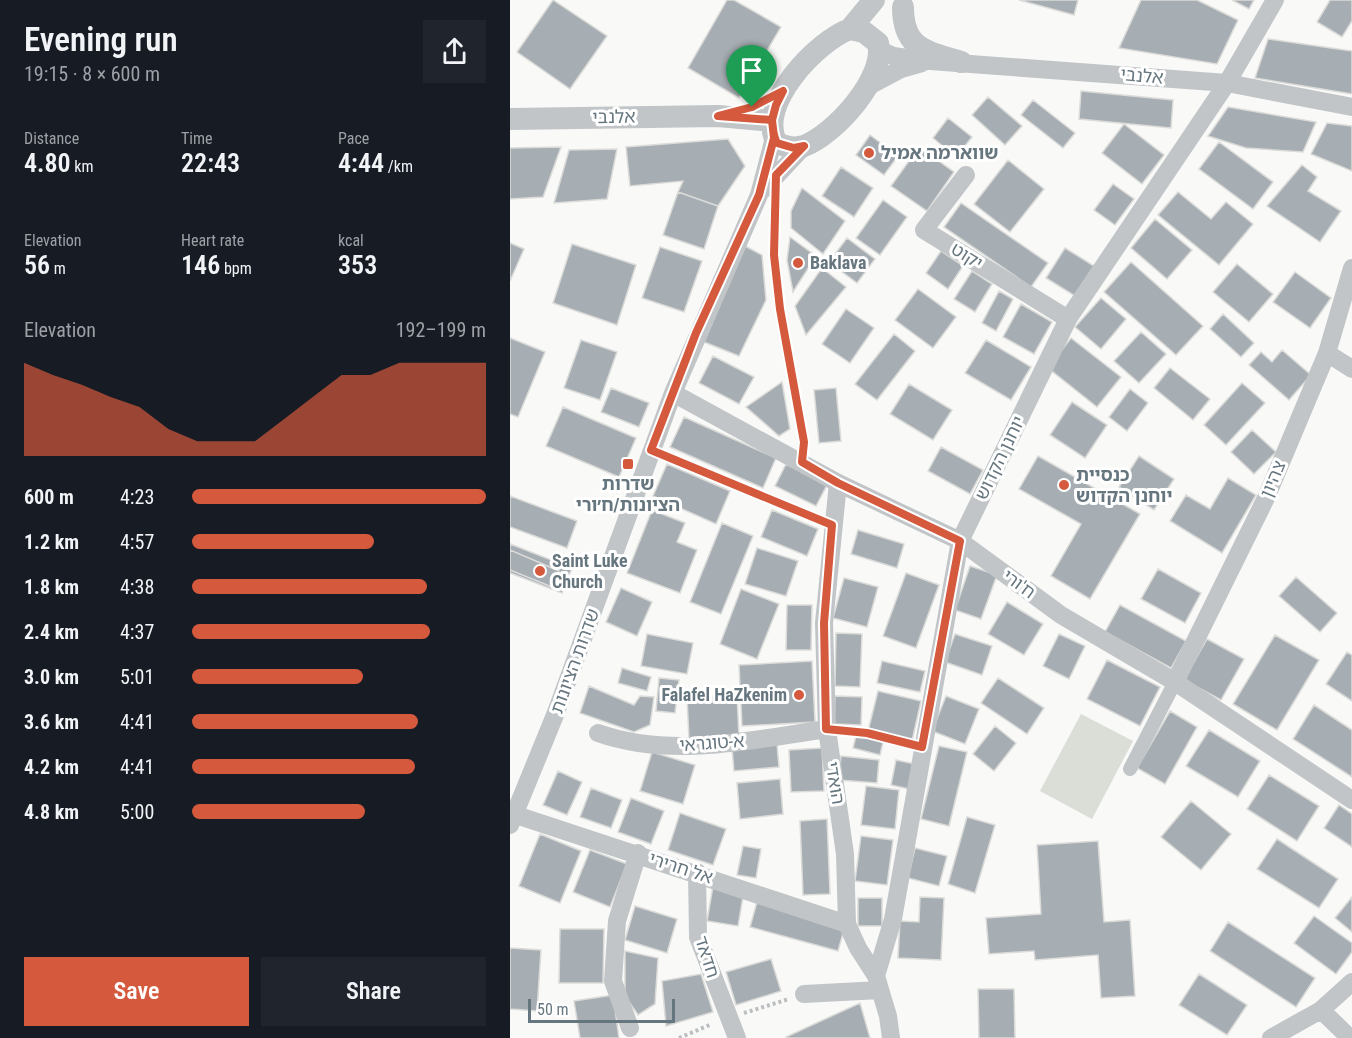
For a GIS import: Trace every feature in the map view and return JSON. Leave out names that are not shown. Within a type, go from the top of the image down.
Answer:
[{"type":"street","points":[[773,129],[783,91],[822,46],[850,29],[873,0]]},
{"type":"street","name":"יוחנן הקדוש","points":[[878,983],[893,919],[960,541],[1068,319],[1227,83],[1275,0]]},
{"type":"street","points":[[804,146],[830,129],[867,87],[878,68],[879,47],[905,4]]},
{"type":"street","points":[[905,4],[906,35],[914,44],[961,62]]},
{"type":"street","points":[[850,29],[864,32],[879,47]]},
{"type":"street","name":"אלנבי","points":[[879,47],[892,56],[930,61],[1227,83],[1352,107]]},
{"type":"street","name":"אלנבי","points":[[867,87],[901,69],[930,61]]},
{"type":"street","name":"אלנבי","points":[[510,119],[718,116],[752,107],[783,91]]},
{"type":"street","name":"אלנבי","points":[[718,116],[773,129],[777,143],[784,147],[804,146]]},
{"type":"street","name":"שדרות הציונות","points":[[511,818],[555,715],[673,393],[759,195],[773,129]]},
{"type":"street","name":"שדרות הציונות","points":[[759,195],[804,146]]},
{"type":"street","name":"יקוט","points":[[966,175],[924,230],[1068,319]]},
{"type":"street","name":"צהיון","points":[[1175,682],[1266,498],[1327,353],[1352,268]]},
{"type":"street","points":[[1327,353],[1352,369]]},
{"type":"street","name":"ח'ורי","points":[[673,393],[838,483],[960,541],[1061,615],[1175,682],[1352,800]]},
{"type":"street","name":"הואדי","points":[[838,483],[824,623],[826,729],[845,854],[847,924],[878,983],[891,1038]]},
{"type":"street","points":[[1130,769],[1175,682]]},
{"type":"street","name":"א-טוגראי","points":[[598,733],[624,742],[648,746],[691,746],[826,729]]},
{"type":"street","name":"אל חרירי","points":[[511,818],[638,853],[847,924]]},
{"type":"street","points":[[630,1028],[613,981],[617,921],[638,853]]},
{"type":"street","name":"חדאד","points":[[697,872],[698,938],[737,1038]]},
{"type":"street","points":[[1271,1038],[1321,1010],[1352,982]]},
{"type":"street","points":[[804,994],[878,983]]},
{"type":"street","points":[[1321,1010],[1350,1038]]},
{"type":"lane","points":[[776,175],[774,255],[780,309],[804,442],[802,462]]},
{"type":"lane","points":[[651,450],[832,525]]},
{"type":"path","points":[[826,729],[867,733],[922,747]]},
{"type":"shaded area","points":[[1081,714],[1133,741],[1092,819],[1040,791]]},
{"type":"building","points":[[553,0],[607,36],[570,89],[517,52]]},
{"type":"building","points":[[727,0],[734,0],[781,27],[739,98],[688,68]]},
{"type":"building","points":[[1019,0],[1078,0],[1074,15]]},
{"type":"building","points":[[1141,0],[1197,0],[1238,20],[1217,64],[1119,48]]},
{"type":"building","points":[[1232,0],[1254,0],[1249,9]]},
{"type":"building","points":[[1330,0],[1352,0],[1352,21],[1342,37],[1317,22]]},
{"type":"building","points":[[1268,39],[1352,51],[1352,94],[1255,78]]},
{"type":"building","points":[[1081,91],[1173,100],[1171,128],[1079,119]]},
{"type":"building","points":[[988,97],[1022,126],[1005,145],[972,115]]},
{"type":"building","points":[[1033,100],[1075,133],[1063,148],[1021,115]]},
{"type":"building","points":[[1228,107],[1316,122],[1303,152],[1246,148],[1208,136]]},
{"type":"building","points":[[948,118],[972,137],[956,157],[933,138]]},
{"type":"building","points":[[1327,123],[1352,126],[1352,171],[1311,154]]},
{"type":"building","points":[[1124,124],[1164,155],[1142,184],[1102,153]]},
{"type":"building","points":[[870,135],[898,156],[884,175],[856,155]]},
{"type":"building","points":[[728,139],[745,166],[718,206],[678,192],[683,181],[630,186],[626,147]]},
{"type":"building","points":[[1219,142],[1273,182],[1253,209],[1199,169]]},
{"type":"building","points":[[561,147],[543,197],[510,199],[510,148]]},
{"type":"building","points":[[919,147],[954,172],[927,211],[891,186]]},
{"type":"building","points":[[617,149],[607,199],[554,203],[569,150]]},
{"type":"building","points":[[1008,160],[1044,189],[1010,232],[974,204]]},
{"type":"building","points":[[1302,165],[1317,177],[1308,191],[1341,211],[1320,242],[1267,206]]},
{"type":"building","points":[[841,167],[873,188],[854,217],[822,196]]},
{"type":"building","points":[[1113,184],[1134,199],[1115,225],[1094,210]]},
{"type":"building","points":[[802,188],[845,221],[823,254],[791,228],[791,211]]},
{"type":"building","points":[[678,192],[718,206],[704,249],[663,235]]},
{"type":"building","points":[[1178,192],[1211,219],[1226,202],[1253,224],[1219,265],[1158,215]]},
{"type":"building","points":[[883,200],[907,217],[880,255],[856,238]]},
{"type":"building","points":[[961,203],[1048,263],[1031,287],[944,227]]},
{"type":"building","points":[[1155,219],[1192,250],[1167,279],[1131,248]]},
{"type":"building","points":[[790,237],[816,256],[793,292],[787,260]]},
{"type":"building","points":[[847,238],[875,259],[857,283],[829,262]]},
{"type":"building","points":[[510,243],[524,249],[510,281]]},
{"type":"building","points":[[572,244],[636,265],[617,325],[553,303]]},
{"type":"building","points":[[745,246],[762,255],[766,300],[739,356],[704,342]]},
{"type":"building","points":[[660,247],[702,261],[684,312],[642,298]]},
{"type":"building","points":[[1065,248],[1094,266],[1075,296],[1046,278]]},
{"type":"building","points":[[941,251],[963,266],[948,289],[926,273]]},
{"type":"building","points":[[1131,262],[1203,326],[1176,355],[1104,292]]},
{"type":"building","points":[[1237,264],[1273,294],[1249,322],[1213,292]]},
{"type":"building","points":[[822,268],[846,287],[806,335],[795,306]]},
{"type":"building","points":[[972,271],[992,284],[975,312],[954,299]]},
{"type":"building","points":[[1295,272],[1331,298],[1310,328],[1273,302]]},
{"type":"building","points":[[918,289],[956,317],[933,348],[895,320]]},
{"type":"building","points":[[999,291],[1013,299],[996,331],[982,323]]},
{"type":"building","points":[[1101,298],[1126,319],[1101,349],[1075,327]]},
{"type":"building","points":[[1021,304],[1052,322],[1034,354],[1003,337]]},
{"type":"building","points":[[846,309],[874,328],[850,363],[822,344]]},
{"type":"building","points":[[1223,314],[1254,343],[1241,357],[1210,329]]},
{"type":"building","points":[[1141,332],[1166,354],[1139,383],[1114,361]]},
{"type":"building","points":[[894,334],[915,351],[877,400],[855,384]]},
{"type":"building","points":[[510,338],[545,352],[518,417],[510,414]]},
{"type":"building","points":[[1071,338],[1121,377],[1097,407],[1048,368]]},
{"type":"building","points":[[581,340],[617,352],[600,400],[564,388]]},
{"type":"building","points":[[986,340],[1031,367],[1011,400],[965,373]]},
{"type":"building","points":[[1282,350],[1311,375],[1289,400],[1249,365],[1261,352],[1272,362]]},
{"type":"building","points":[[713,356],[754,377],[739,404],[699,383]]},
{"type":"building","points":[[1170,368],[1210,399],[1193,420],[1154,388]]},
{"type":"building","points":[[782,382],[790,429],[779,436],[746,407]]},
{"type":"building","points":[[1242,383],[1265,403],[1226,445],[1204,425]]},
{"type":"building","points":[[909,384],[952,410],[933,440],[890,414]]},
{"type":"building","points":[[611,388],[649,403],[639,427],[601,412]]},
{"type":"building","points":[[836,388],[841,441],[819,443],[814,390]]},
{"type":"building","points":[[1130,389],[1148,403],[1127,431],[1109,417]]},
{"type":"building","points":[[1072,402],[1107,425],[1085,458],[1050,435]]},
{"type":"building","points":[[563,407],[636,438],[619,477],[546,446]]},
{"type":"building","points":[[684,417],[776,458],[763,488],[670,447]]},
{"type":"building","points":[[1252,430],[1276,452],[1254,474],[1231,452]]},
{"type":"building","points":[[941,447],[983,470],[970,494],[928,471]]},
{"type":"building","points":[[1038,456],[1140,514],[1090,599],[1051,576],[1081,524],[1019,489]]},
{"type":"building","points":[[1139,456],[1174,479],[1154,510],[1119,487]]},
{"type":"building","points":[[667,464],[730,491],[716,524],[653,496]]},
{"type":"building","points":[[786,464],[827,485],[816,506],[775,486]]},
{"type":"building","points":[[1228,478],[1256,495],[1222,553],[1170,521],[1186,495],[1210,509]]},
{"type":"building","points":[[510,496],[577,521],[567,548],[510,527]]},
{"type":"building","points":[[652,510],[685,523],[677,542],[697,550],[680,593],[627,573]]},
{"type":"building","points":[[772,510],[818,529],[807,556],[761,537]]},
{"type":"building","points":[[722,523],[753,536],[721,614],[690,602]]},
{"type":"building","points":[[858,530],[904,544],[897,568],[851,554]]},
{"type":"building","name":"Saint Luke Church","points":[[510,544],[572,568],[562,593],[510,573]]},
{"type":"building","points":[[757,548],[798,561],[786,596],[745,584]]},
{"type":"building","points":[[510,550],[559,571],[552,587],[510,570]]},
{"type":"building","points":[[970,566],[997,575],[981,619],[955,610]]},
{"type":"building","points":[[1158,569],[1201,593],[1185,623],[1141,599]]},
{"type":"building","points":[[906,573],[939,585],[916,648],[883,636]]},
{"type":"building","points":[[1296,577],[1337,613],[1320,632],[1279,596]]},
{"type":"building","points":[[844,578],[878,587],[867,627],[833,618]]},
{"type":"building","points":[[621,588],[652,602],[637,636],[606,622]]},
{"type":"building","points":[[741,589],[779,604],[757,659],[720,644]]},
{"type":"building","points":[[1007,602],[1043,624],[1024,655],[988,634]]},
{"type":"building","points":[[787,605],[812,605],[811,650],[786,650]]},
{"type":"building","points":[[1120,605],[1186,641],[1171,668],[1105,632]]},
{"type":"building","points":[[836,633],[862,634],[860,687],[835,686]]},
{"type":"building","points":[[647,634],[693,643],[687,674],[641,666]]},
{"type":"building","points":[[955,634],[992,646],[982,675],[945,662]]},
{"type":"building","points":[[1059,634],[1085,646],[1069,679],[1043,666]]},
{"type":"building","points":[[1275,635],[1319,660],[1277,730],[1233,704]]},
{"type":"building","points":[[1207,639],[1244,659],[1221,700],[1184,680]]},
{"type":"building","points":[[1347,652],[1352,655],[1352,701],[1326,684]]},
{"type":"building","points":[[1107,660],[1160,687],[1140,726],[1087,699]]},
{"type":"building","points":[[812,661],[815,722],[742,726],[739,665]]},
{"type":"building","points":[[882,661],[925,671],[920,692],[877,683]]},
{"type":"building","points":[[622,668],[651,677],[647,691],[618,683]]},
{"type":"building","points":[[659,678],[679,680],[675,713],[656,711]]},
{"type":"building","points":[[998,678],[1044,708],[1027,734],[981,703]]},
{"type":"building","points":[[589,686],[634,705],[640,696],[654,697],[650,725],[634,732],[580,713]]},
{"type":"building","points":[[878,691],[921,701],[912,741],[868,731]]},
{"type":"building","points":[[737,694],[739,736],[689,739],[687,697]]},
{"type":"building","points":[[835,696],[862,697],[861,725],[834,724]]},
{"type":"building","points":[[946,696],[979,709],[965,744],[932,731]]},
{"type":"building","points":[[1314,705],[1352,730],[1352,777],[1293,739]]},
{"type":"building","points":[[1170,711],[1197,727],[1165,784],[1137,768]]},
{"type":"building","points":[[995,726],[1016,743],[994,771],[973,754]]},
{"type":"building","points":[[1209,730],[1260,761],[1238,797],[1186,766]]},
{"type":"building","points":[[857,732],[884,738],[880,755],[853,748]]},
{"type":"building","points":[[777,744],[779,767],[734,771],[732,748]]},
{"type":"building","points":[[939,746],[967,752],[949,826],[921,819]]},
{"type":"building","points":[[822,748],[824,791],[791,792],[789,750]]},
{"type":"building","points":[[652,752],[695,765],[683,804],[640,791]]},
{"type":"building","points":[[841,756],[879,760],[877,783],[839,780]]},
{"type":"building","points":[[896,760],[915,764],[909,789],[891,785]]},
{"type":"building","points":[[558,771],[582,782],[567,815],[543,805]]},
{"type":"building","points":[[1269,775],[1319,806],[1297,841],[1247,809]]},
{"type":"building","points":[[780,779],[783,814],[740,819],[737,783]]},
{"type":"building","points":[[866,786],[899,790],[895,829],[861,825]]},
{"type":"building","points":[[591,788],[622,800],[611,828],[580,817]]},
{"type":"building","points":[[631,798],[664,811],[651,844],[618,832]]},
{"type":"building","points":[[1191,801],[1231,834],[1201,870],[1161,837]]},
{"type":"building","points":[[1339,805],[1352,814],[1352,847],[1324,828]]},
{"type":"building","points":[[680,813],[726,829],[713,865],[668,850]]},
{"type":"building","points":[[967,817],[995,825],[975,893],[948,884]]},
{"type":"building","points":[[827,819],[830,894],[803,895],[800,821]]},
{"type":"building","points":[[540,834],[581,851],[560,903],[519,886]]},
{"type":"building","points":[[861,836],[893,840],[887,885],[855,881]]},
{"type":"building","points":[[1277,839],[1338,879],[1319,908],[1257,869]]},
{"type":"building","points":[[1098,841],[1104,922],[1130,920],[1135,996],[1101,998],[1098,955],[1035,960],[1034,951],[989,954],[986,918],[1041,914],[1037,845]]},
{"type":"building","points":[[743,846],[761,849],[756,878],[737,875]]},
{"type":"building","points":[[915,848],[947,856],[939,886],[908,878]]},
{"type":"building","points":[[590,850],[627,864],[610,907],[573,892]]},
{"type":"building","points":[[713,886],[744,891],[738,926],[707,921]]},
{"type":"building","points":[[920,897],[944,898],[941,960],[898,958],[900,921],[919,922]]},
{"type":"building","points":[[1352,897],[1352,932],[1335,918]]},
{"type":"building","points":[[858,898],[882,898],[882,926],[858,926]]},
{"type":"building","points":[[757,902],[845,926],[838,951],[750,927]]},
{"type":"building","points":[[635,906],[677,919],[667,953],[625,940]]},
{"type":"building","points":[[1314,916],[1352,943],[1352,952],[1336,974],[1294,943]]},
{"type":"building","points":[[1228,922],[1315,978],[1296,1007],[1210,951]]},
{"type":"building","points":[[560,929],[604,929],[603,983],[559,983]]},
{"type":"building","points":[[510,948],[541,950],[537,1011],[510,1009]]},
{"type":"building","points":[[625,951],[658,958],[655,1004],[638,1015],[625,996]]},
{"type":"building","points":[[771,959],[781,991],[736,1005],[726,972]]},
{"type":"building","points":[[701,974],[713,1012],[666,1026],[662,981]]},
{"type":"building","points":[[1199,974],[1247,1005],[1227,1035],[1179,1005]]},
{"type":"building","points":[[978,989],[1014,989],[1015,1038],[979,1038]]},
{"type":"building","points":[[613,995],[619,1038],[580,1038],[574,1001]]},
{"type":"building","points":[[860,1003],[870,1038],[786,1038],[786,1037]]},
{"type":"place","name":"שווארמה אמיל","points":[[869,153]]},
{"type":"place","name":"Baklava","points":[[798,263]]},
{"type":"place","name":"שדרות הציונות/ח׳ורי","points":[[628,464]]},
{"type":"place","name":"כנסיית יוחנן הקדוש","points":[[1064,485]]},
{"type":"place","name":"Saint Luke Church","points":[[540,571]]},
{"type":"place","name":"Falafel HaZkenim","points":[[799,695]]},
{"type":"route","points":[[752,107],[718,116],[772,120],[773,132],[774,138],[777,143],[784,147],[804,146],[776,175],[774,255],[780,309],[804,442],[802,462],[838,483],[960,541],[922,747],[848,729],[826,729],[824,623],[832,525],[651,450],[696,333],[759,195],[774,138],[772,120],[783,91],[752,107]]}]
